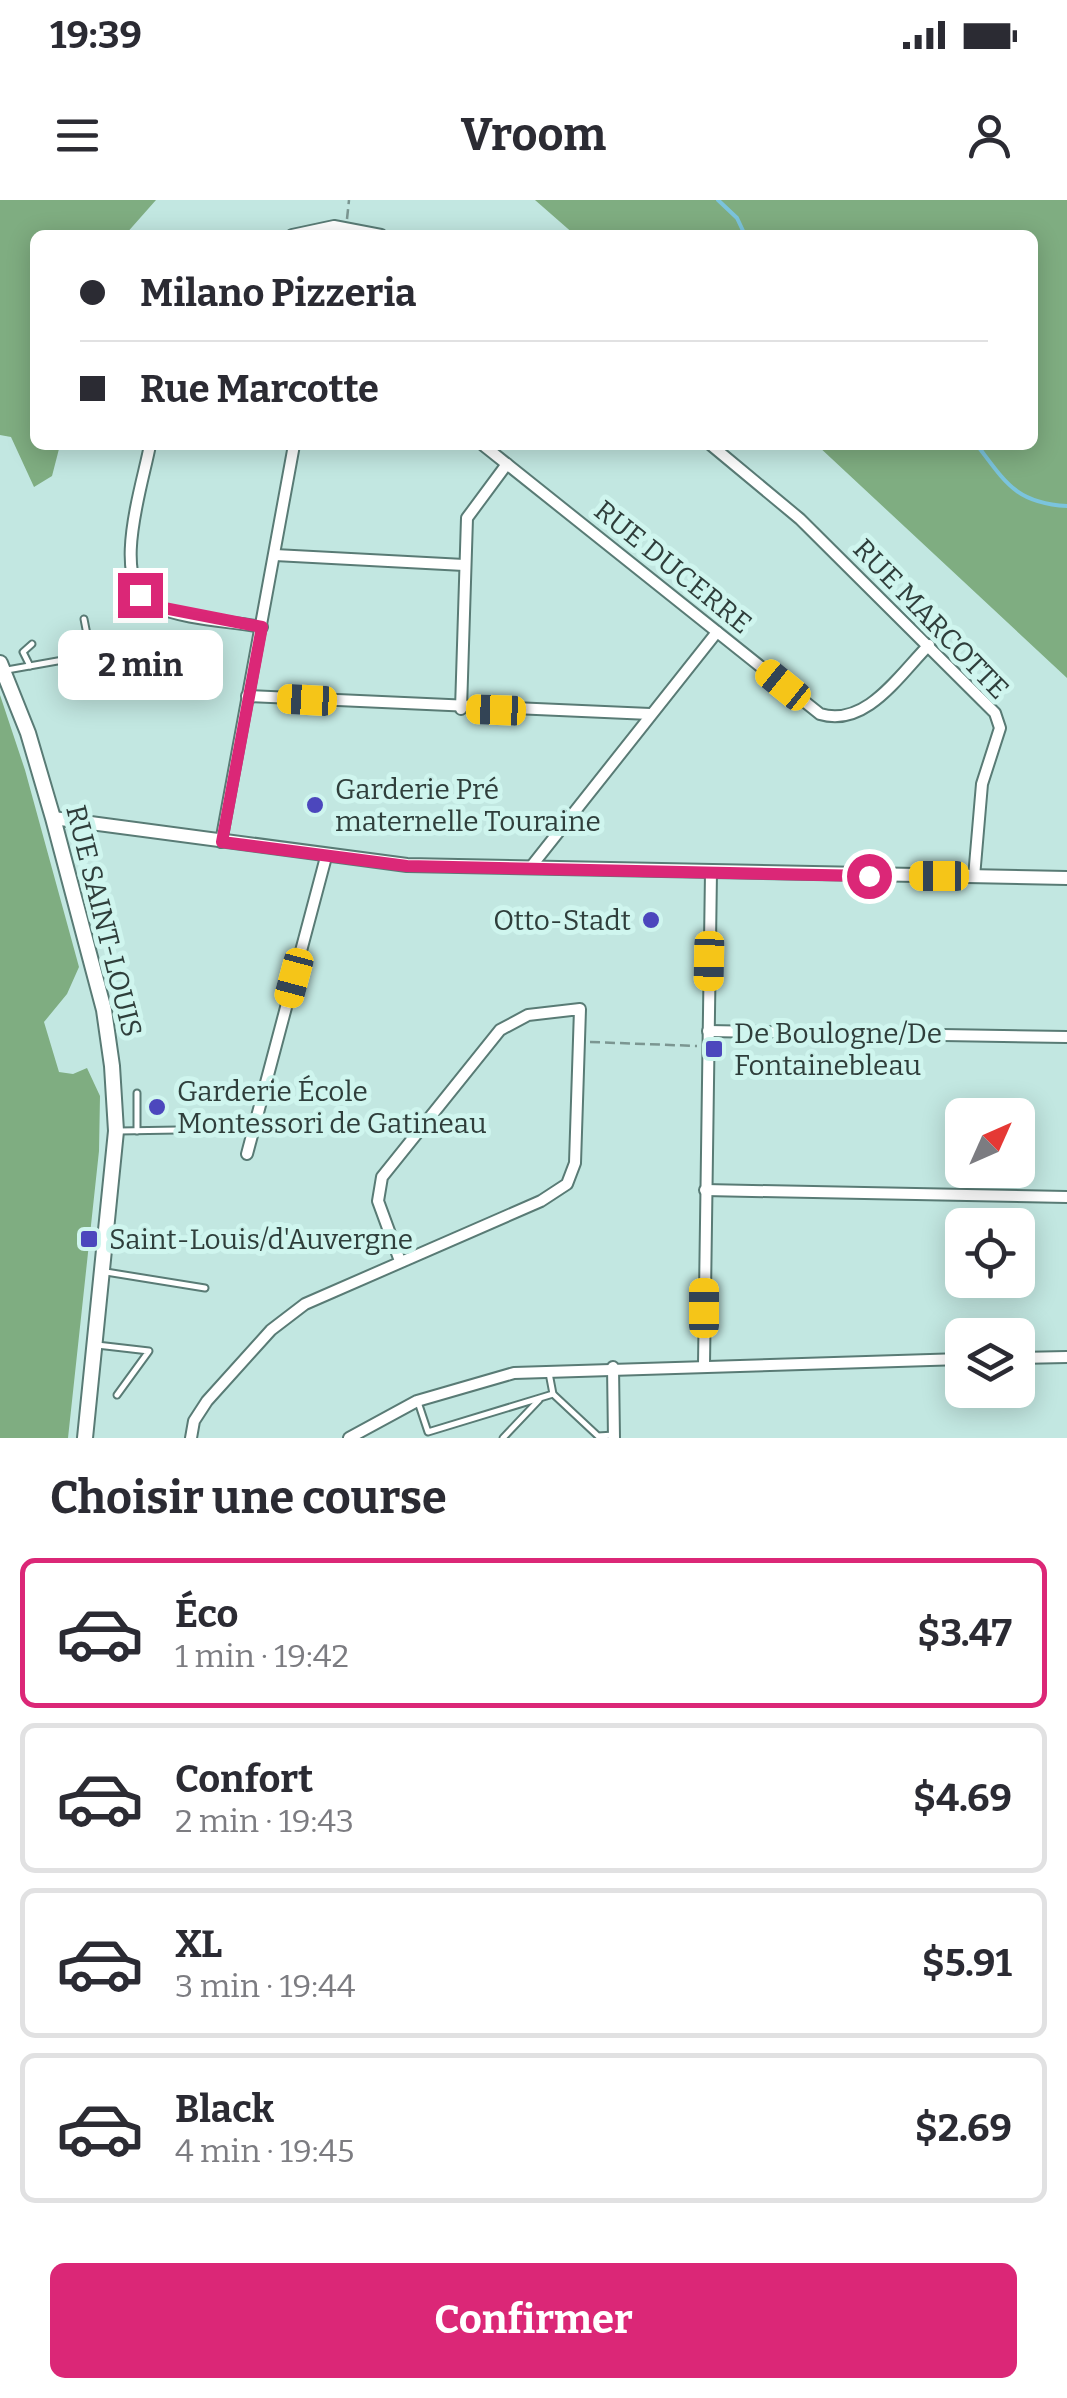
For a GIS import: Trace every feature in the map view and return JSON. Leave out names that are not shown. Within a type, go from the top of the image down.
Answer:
[{"type":"main road","name":"RUE SAINT-LOUIS","points":[[2,667],[53,818],[104,1010],[116,1131],[85,1438]]},
{"type":"street","points":[[315,230],[334,226],[355,230]]},
{"type":"street","points":[[149,450],[129,560],[134,586],[153,606],[262,627]]},
{"type":"street","points":[[222,842],[293,450]]},
{"type":"street","name":"RUE DUCERRE","points":[[489,450],[810,707],[844,718],[864,710],[929,645]]},
{"type":"street","name":"RUE MARCOTTE","points":[[716,450],[800,519],[988,704],[1000,728],[980,795],[974,876]]},
{"type":"street","points":[[461,709],[464,565],[470,512],[507,464]]},
{"type":"street","points":[[275,555],[464,565]]},
{"type":"street","points":[[530,868],[718,632]]},
{"type":"street","points":[[247,696],[461,709],[650,714]]},
{"type":"street","points":[[53,818],[407,866],[1067,878]]},
{"type":"street","points":[[248,1154],[326,857]]},
{"type":"street","points":[[704,1364],[711,872]]},
{"type":"street","points":[[191,1438],[194,1421],[207,1401],[284,1319],[316,1298],[542,1201],[567,1184],[577,1152],[580,1009],[528,1015],[493,1038],[382,1176],[378,1193],[380,1212],[400,1260]]},
{"type":"street","points":[[708,1031],[1067,1036]]},
{"type":"street","points":[[705,1190],[1067,1197]]},
{"type":"street","points":[[1035,1358],[1067,1357]]},
{"type":"street","points":[[349,1438],[417,1401],[498,1375],[613,1367],[945,1359]]},
{"type":"street","points":[[613,1367],[614,1437]]},
{"type":"lane","points":[[84,619],[98,686]]},
{"type":"lane","points":[[30,666],[23,652],[32,644]]},
{"type":"lane","points":[[94,666],[112,663],[114,644]]},
{"type":"lane","points":[[2,667],[92,655]]},
{"type":"lane","points":[[137,1093],[138,1130]]},
{"type":"lane","points":[[116,1131],[178,1130]]},
{"type":"lane","points":[[103,1272],[205,1288]]},
{"type":"lane","points":[[95,1345],[148,1351],[117,1395]]},
{"type":"lane","points":[[549,1370],[553,1394],[596,1437],[614,1437]]},
{"type":"lane","points":[[417,1401],[430,1435],[553,1394]]},
{"type":"lane","points":[[504,1438],[541,1398]]},
{"type":"path","points":[[579,1041],[708,1046]]},
{"type":"green space","points":[[0,200],[156,200],[129,230],[30,230],[30,450],[59,450],[52,476],[34,487],[11,437],[0,435]]},
{"type":"green space","points":[[535,200],[1067,200],[1067,678],[822,450],[1038,450],[1038,230],[569,230]]},
{"type":"green space","points":[[0,695],[25,770],[79,967],[67,994],[44,1022],[59,1072],[73,1074],[87,1068],[100,1096],[99,1151],[68,1438],[0,1438]]},
{"type":"waterway","points":[[718,200],[737,218],[743,230]]},
{"type":"waterway","points":[[981,450],[1014,489],[1036,501],[1067,506]]},
{"type":"place","name":"Garderie Pré maternelle Touraine","points":[[315,805]]},
{"type":"place","name":"Otto-Stadt","points":[[651,920]]},
{"type":"place","name":"De Boulogne/De Fontainebleau","points":[[714,1049]]},
{"type":"place","name":"Garderie École Montessori de Gatineau","points":[[157,1107]]},
{"type":"place","name":"Saint-Louis/d'Auvergne","points":[[89,1239]]},
{"type":"route","points":[[140,595],[153,606],[262,627],[222,842],[407,866],[869,876]]}]
